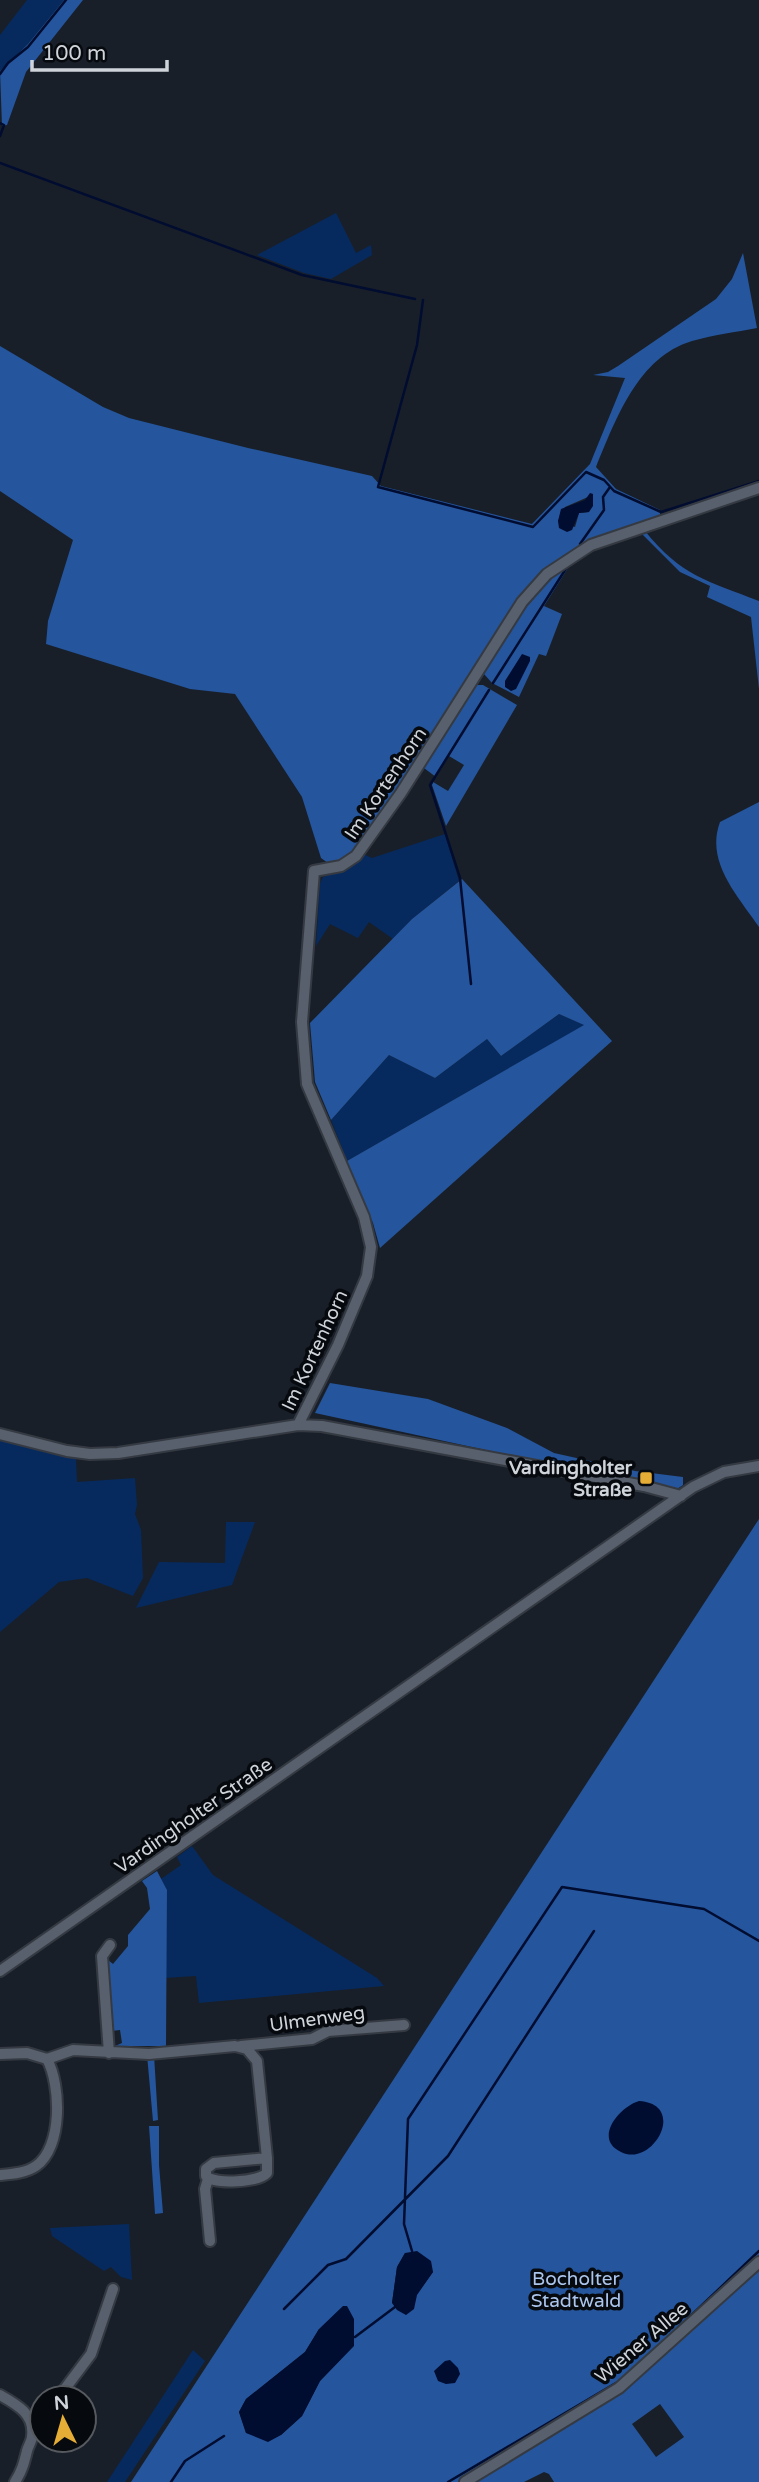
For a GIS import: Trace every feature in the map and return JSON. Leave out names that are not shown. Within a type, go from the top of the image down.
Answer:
[{"type":"street","name":"Im Kortenhorn","points":[[298,1425],[338,1345],[367,1276],[372,1247],[364,1217],[307,1084],[302,1022],[314,871],[341,866],[356,856],[401,793],[523,602],[547,574],[591,544],[759,488]]},
{"type":"street","points":[[0,1434],[90,1454],[118,1453],[298,1425],[322,1426],[617,1481],[681,1496]]},
{"type":"street","name":"Vardingholter Straße","points":[[0,1971],[681,1496],[717,1475],[759,1466]]},
{"type":"street","points":[[109,2053],[102,1956],[110,1945]]},
{"type":"street","name":"Ulmenweg","points":[[47,2059],[74,2050],[155,2054],[312,2039],[328,2031],[404,2025]]},
{"type":"street","name":"Ulmenweg","points":[[235,2046],[247,2049],[257,2061],[267,2158]]},
{"type":"street","points":[[0,2054],[27,2053],[47,2059],[53,2070],[57,2096],[51,2146],[47,2156],[33,2168],[0,2175]]},
{"type":"street","points":[[208,2179],[215,2182],[260,2178],[267,2173],[267,2158],[211,2164],[205,2172],[208,2179],[205,2189],[210,2241]]},
{"type":"street","name":"Wiener Allee","points":[[466,2482],[619,2388],[759,2262]]},
{"type":"street","points":[[68,2384],[91,2354],[113,2289]]},
{"type":"street","points":[[0,2395],[19,2406],[28,2416]]},
{"type":"street","points":[[15,2482],[25,2466],[28,2447]]},
{"type":"shaded area","points":[[27,0],[64,0],[28,44],[0,71],[0,35]]},
{"type":"shaded area","points":[[336,213],[356,253],[371,245],[372,255],[331,279],[304,273],[257,255]]},
{"type":"shaded area","points":[[590,493],[593,494],[593,506],[589,512],[579,513],[572,530],[567,532],[559,528],[561,509],[585,500]]},
{"type":"shaded area","points":[[522,654],[530,657],[530,661],[516,689],[511,691],[505,687],[505,681]]},
{"type":"shaded area","points":[[445,834],[459,881],[412,919],[393,939],[369,922],[358,938],[330,924],[316,946],[320,883],[323,877],[349,868],[363,854],[372,858]]},
{"type":"shaded area","points":[[559,1014],[585,1025],[347,1161],[331,1120],[389,1055],[435,1078],[487,1039],[501,1056]]},
{"type":"shaded area","points":[[0,1440],[76,1458],[77,1482],[135,1478],[135,1514],[141,1530],[143,1578],[133,1596],[87,1578],[59,1582],[0,1632]]},
{"type":"shaded area","points":[[226,1522],[255,1522],[232,1585],[136,1608],[159,1562],[225,1563]]},
{"type":"shaded area","points":[[192,1846],[213,1875],[377,1978],[384,1986],[199,2003],[196,1976],[165,1978],[167,1890],[161,1879],[181,1865],[177,1857]]},
{"type":"shaded area","points":[[639,2101],[654,2105],[661,2112],[663,2123],[654,2144],[633,2155],[621,2152],[613,2146],[609,2132],[617,2116]]},
{"type":"shaded area","points":[[129,2224],[132,2280],[121,2277],[111,2267],[104,2271],[52,2236],[50,2228]]},
{"type":"shaded area","points":[[417,2251],[431,2261],[433,2272],[417,2295],[414,2309],[406,2315],[392,2303],[397,2267],[405,2253]]},
{"type":"shaded area","points":[[343,2306],[347,2306],[354,2319],[354,2346],[320,2381],[302,2416],[281,2435],[268,2442],[246,2433],[239,2412],[246,2399],[305,2352],[319,2329]]},
{"type":"shaded area","points":[[193,2350],[205,2361],[125,2482],[107,2482]]},
{"type":"shaded area","points":[[450,2360],[460,2374],[455,2383],[446,2384],[438,2381],[434,2371]]},
{"type":"green space","points":[[64,0],[83,0],[26,72],[7,125],[2,126],[0,71],[28,44]]},
{"type":"green space","points":[[743,253],[757,328],[692,341],[673,349],[657,361],[631,392],[596,467],[616,489],[660,510],[660,516],[584,545],[543,572],[406,776],[350,855],[341,861],[328,863],[321,858],[302,797],[235,694],[190,689],[46,644],[48,621],[73,540],[0,491],[0,346],[103,407],[129,418],[372,476],[381,486],[532,524],[590,464],[625,378],[593,375],[608,372],[618,366],[716,299],[732,279]],"holes":[[[588,497],[589,512],[579,513],[575,527],[558,521],[565,507]]]},
{"type":"green space","points":[[645,531],[683,568],[759,601],[759,689],[751,617],[707,597],[710,586],[680,572],[641,533]]},
{"type":"green space","points":[[568,568],[544,606],[562,614],[546,656],[539,654],[519,697],[492,683],[484,674],[530,602]]},
{"type":"green space","points":[[476,685],[483,685],[517,705],[446,826],[432,785],[433,782],[448,791],[464,765],[449,756],[436,777],[424,768]]},
{"type":"green space","points":[[759,802],[759,927],[726,878],[720,865],[717,837],[720,822]]},
{"type":"green space","points":[[462,879],[612,1041],[380,1248],[373,1223],[347,1161],[584,1025],[559,1014],[501,1056],[487,1039],[435,1078],[389,1055],[331,1120],[315,1082],[310,1023],[412,919]]},
{"type":"green space","points":[[330,1383],[428,1399],[507,1428],[554,1453],[635,1471],[683,1477],[683,1485],[674,1491],[315,1413]]},
{"type":"green space","name":"Bocholter Stadtwald","points":[[759,1519],[759,2482],[554,2482],[549,2474],[544,2472],[524,2482],[131,2482]],"holes":[[[405,2253],[433,2272],[416,2295],[392,2303],[397,2267]],[[319,2329],[341,2359],[320,2381],[302,2416],[281,2435],[246,2433],[239,2412],[246,2399],[305,2352]],[[660,2404],[684,2437],[656,2457],[632,2424]]]},
{"type":"green space","points":[[157,1871],[167,1890],[166,2046],[115,2046],[122,2043],[120,2030],[111,2031],[105,1963],[108,1960],[113,1964],[128,1946],[128,1935],[150,1909],[147,1888],[142,1881]]},
{"type":"green space","points":[[147,2055],[154,2055],[158,2120],[153,2121]]},
{"type":"green space","points":[[149,2126],[159,2126],[163,2213],[155,2214]]},
{"type":"waterway","points":[[0,74],[8,63],[28,47],[66,0]]},
{"type":"waterway","points":[[0,123],[4,125],[0,136]]},
{"type":"waterway","points":[[0,163],[302,275],[415,299]]},
{"type":"waterway","points":[[423,300],[417,345],[378,487],[533,527],[586,472],[604,480],[614,491],[661,512],[759,481]]},
{"type":"waterway","points":[[580,544],[604,510],[603,497],[610,487]]},
{"type":"waterway","points":[[493,683],[567,567]]},
{"type":"waterway","points":[[471,984],[460,878],[430,785],[489,690]]},
{"type":"waterway","points":[[412,2251],[404,2224],[408,2119],[562,1887],[704,1909],[759,1941]]},
{"type":"waterway","points":[[284,2309],[328,2265],[346,2259],[448,2156],[594,1931]]},
{"type":"waterway","points":[[680,2326],[759,2251]]},
{"type":"waterway","points":[[355,2337],[395,2307]]},
{"type":"waterway","points":[[448,2482],[621,2380]]},
{"type":"waterway","points":[[171,2482],[185,2461],[224,2436]]},
{"type":"place","name":"Vardingholter Straße","points":[[646,1478]]}]
